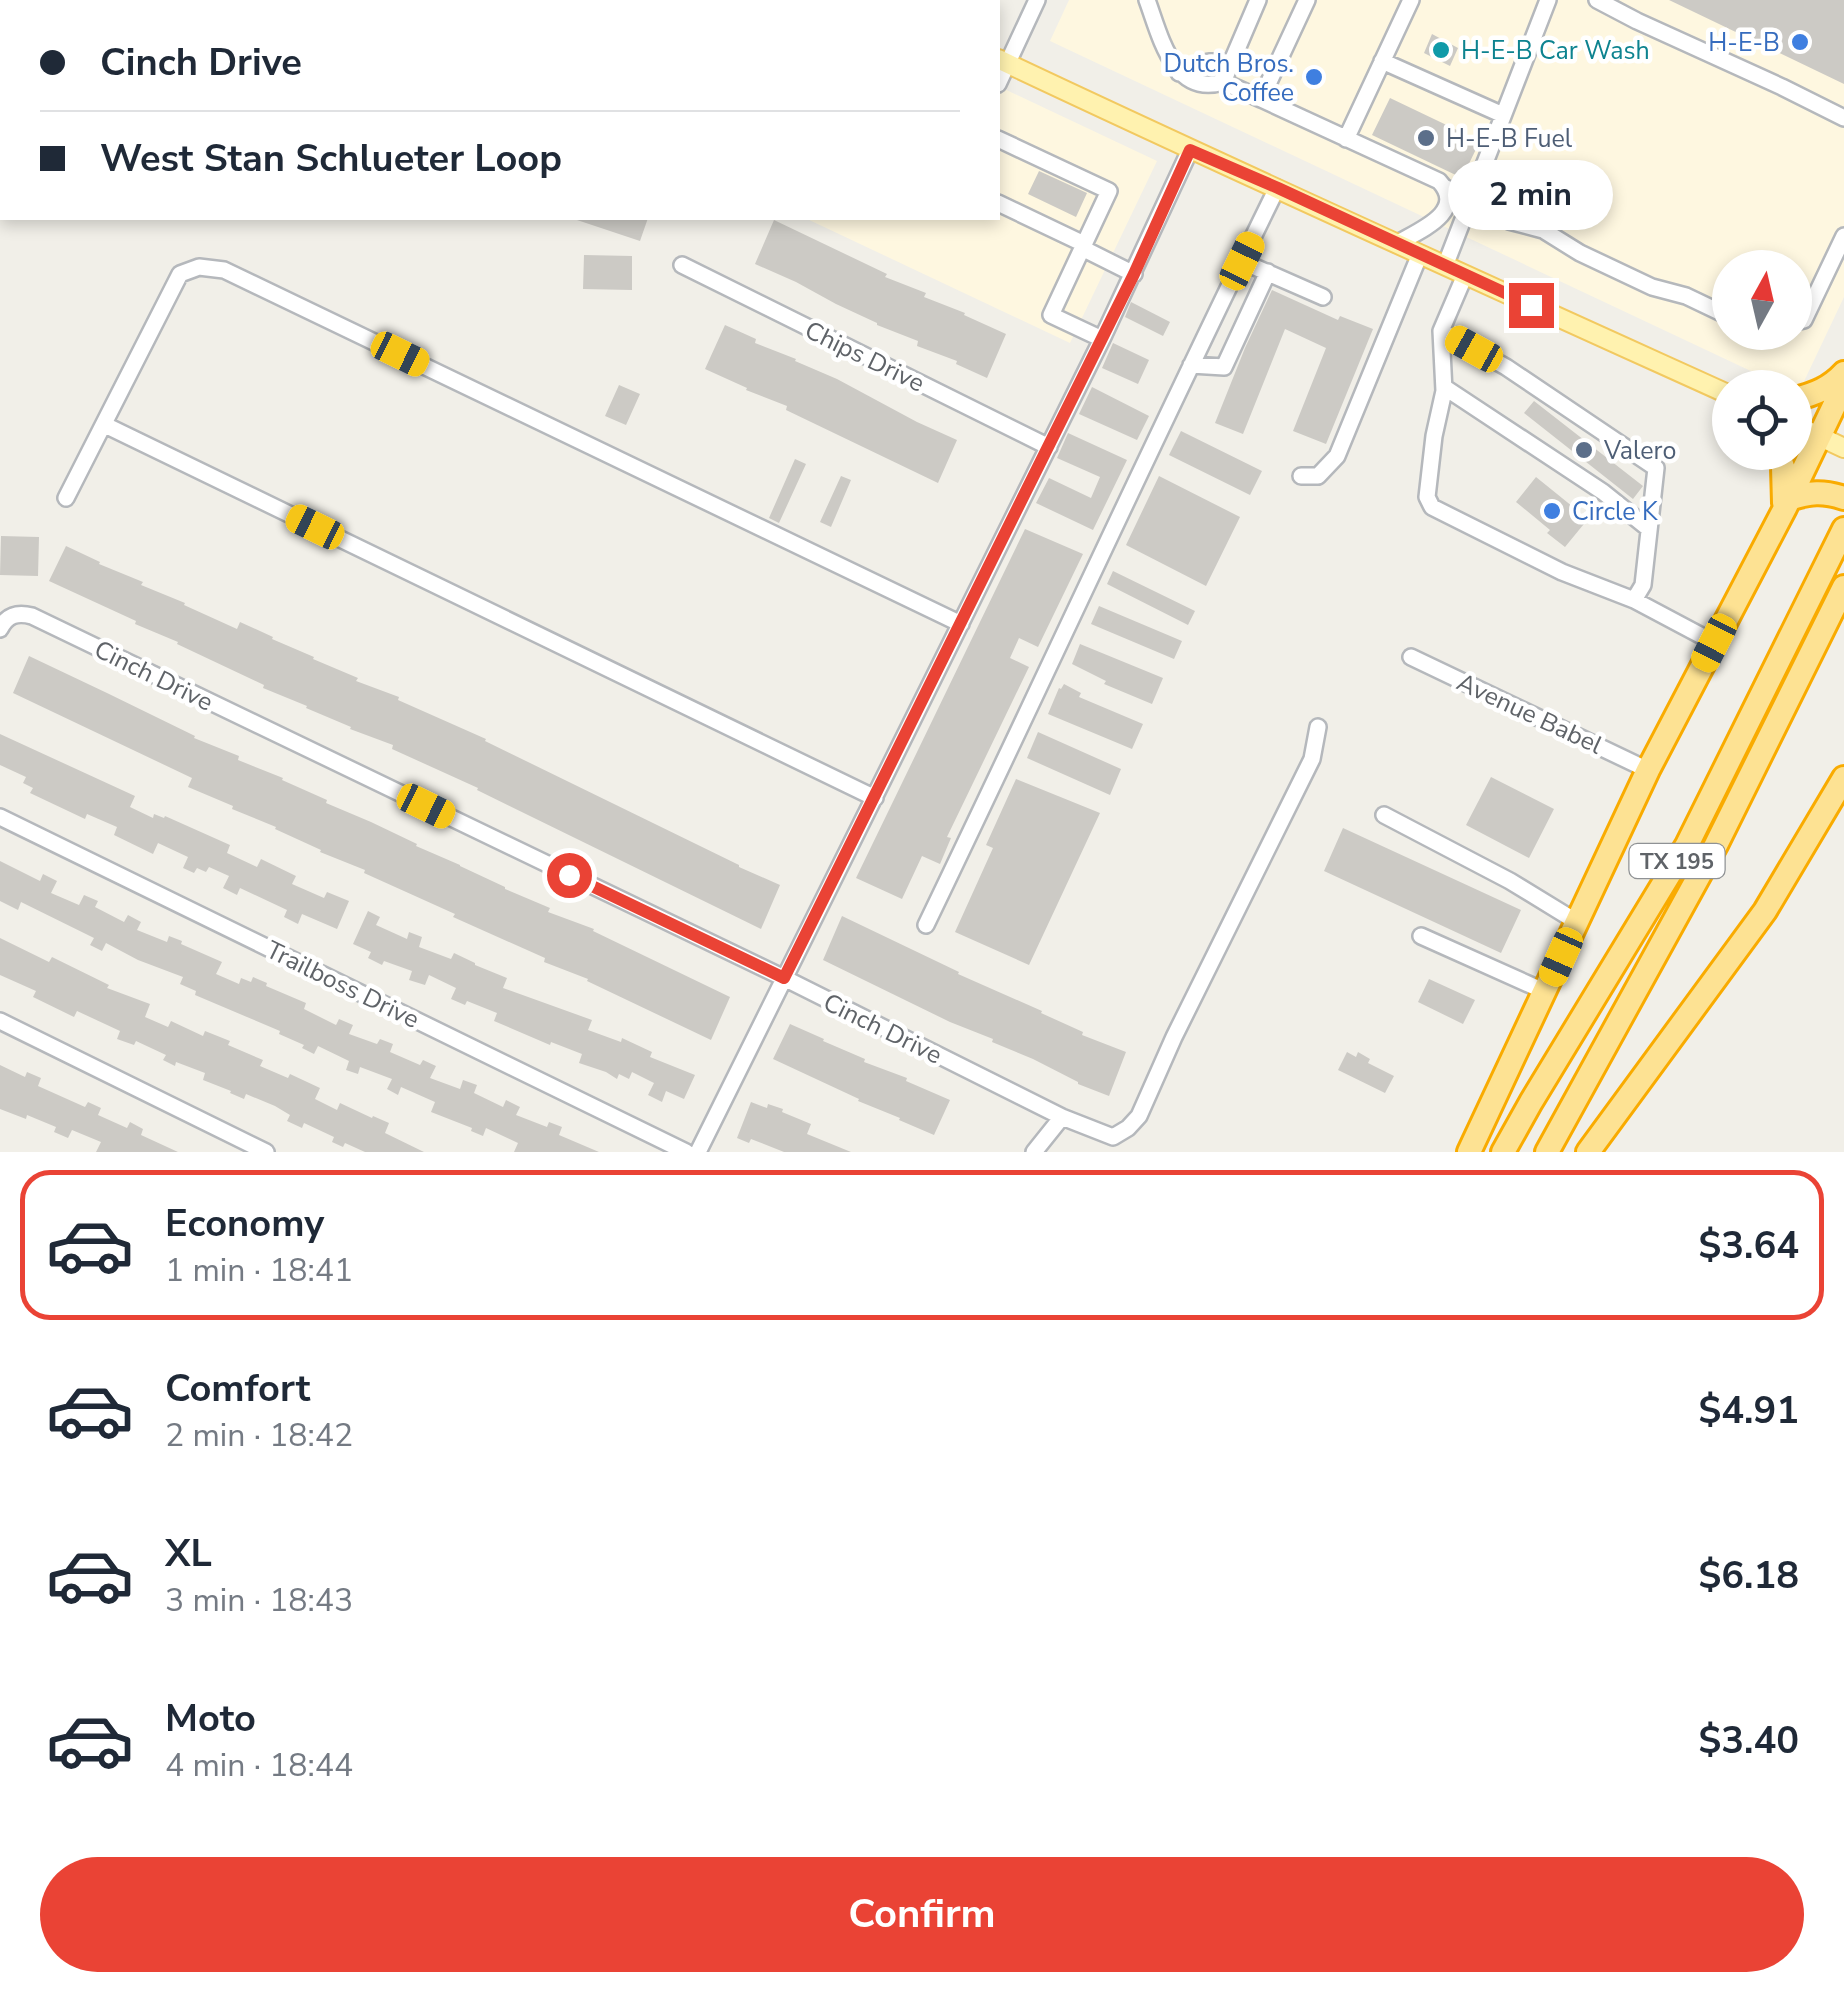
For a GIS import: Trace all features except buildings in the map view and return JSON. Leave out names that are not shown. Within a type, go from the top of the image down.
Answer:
[{"type":"highway","points":[[1812,394],[1834,384],[1844,373]]},
{"type":"highway","points":[[1469,1152],[1648,770],[1787,504],[1844,385]]},
{"type":"highway","points":[[1783,470],[1787,504]]},
{"type":"highway","points":[[1787,504],[1810,492],[1844,498]]},
{"type":"highway","name":"TX 195","points":[[1504,1152],[1686,845],[1844,530]]},
{"type":"highway","name":"TX 195","points":[[1546,1152],[1716,845],[1844,588]]},
{"type":"highway","points":[[1588,1152],[1764,911],[1844,778]]},
{"type":"main road","points":[[1002,62],[1712,387]]},
{"type":"main road","points":[[1812,432],[1844,448]]},
{"type":"street","points":[[1002,62],[1037,0]]},
{"type":"street","points":[[1147,0],[1179,73],[1193,82],[1208,86],[1222,82],[1261,99],[1439,181],[1469,202],[1510,221],[1543,230],[1580,254],[1652,287],[1712,308]]},
{"type":"street","points":[[1222,82],[1258,0]]},
{"type":"street","points":[[1261,99],[1307,0]]},
{"type":"street","points":[[1346,138],[1411,0]]},
{"type":"street","points":[[1445,266],[1548,0]]},
{"type":"street","points":[[1602,1],[1844,118]]},
{"type":"street","points":[[1382,61],[1503,115]]},
{"type":"street","points":[[1179,73],[1209,62],[1231,62]]},
{"type":"street","points":[[1000,140],[1109,191],[1051,315],[1102,339]]},
{"type":"street","points":[[698,1152],[1134,274],[1190,150]]},
{"type":"street","points":[[926,925],[1278,188]]},
{"type":"street","points":[[1396,244],[1442,217],[1447,208],[1446,188]]},
{"type":"street","points":[[1000,203],[1134,274]]},
{"type":"street","points":[[1812,303],[1844,236]]},
{"type":"street","points":[[1301,476],[1318,476],[1337,456],[1420,254]]},
{"type":"street","points":[[1242,261],[1323,297]]},
{"type":"street","name":"Chips Drive","points":[[682,264],[1049,447]]},
{"type":"street","points":[[66,498],[180,274],[199,267],[224,270],[961,624]]},
{"type":"street","points":[[1191,365],[1224,366],[1268,272]]},
{"type":"street","points":[[1465,275],[1441,331],[1444,387],[1430,466],[1428,497],[1432,506],[1562,572],[1634,600],[1714,643]]},
{"type":"street","points":[[1441,331],[1506,367],[1656,468],[1643,585],[1634,600]]},
{"type":"street","points":[[1444,387],[1604,492],[1649,530]]},
{"type":"street","points":[[105,425],[875,798]]},
{"type":"street","name":"Cinch Drive","points":[[0,629],[8,617],[21,613],[32,616],[1112,1137],[1139,1116],[1312,759],[1318,727]]},
{"type":"street","name":"Avenue Babel","points":[[1411,657],[1648,770]]},
{"type":"street","points":[[1384,815],[1510,881],[1576,922]]},
{"type":"street","name":"Trailboss Drive","points":[[0,816],[686,1152]]},
{"type":"street","points":[[1421,936],[1546,992]]},
{"type":"street","points":[[0,1021],[266,1152]]},
{"type":"street","points":[[1034,1152],[1062,1116]]},
{"type":"shaded area","points":[[1069,0],[1844,0],[1844,297],[1809,370],[1749,370],[1050,41]]},
{"type":"shaded area","points":[[1000,87],[1157,161],[1070,343],[809,220],[1000,220]]},
{"type":"place","name":"H-E-B","points":[[1800,42]]},
{"type":"place","name":"H-E-B Car Wash","points":[[1441,50]]},
{"type":"place","name":"Dutch Bros. Coffee","points":[[1314,77]]},
{"type":"place","name":"H-E-B Fuel","points":[[1426,138]]},
{"type":"place","name":"Valero","points":[[1584,450]]},
{"type":"place","name":"Circle K","points":[[1552,511]]},
{"type":"route","points":[[569,875],[784,978],[1134,274],[1190,150],[1531,305]]}]
